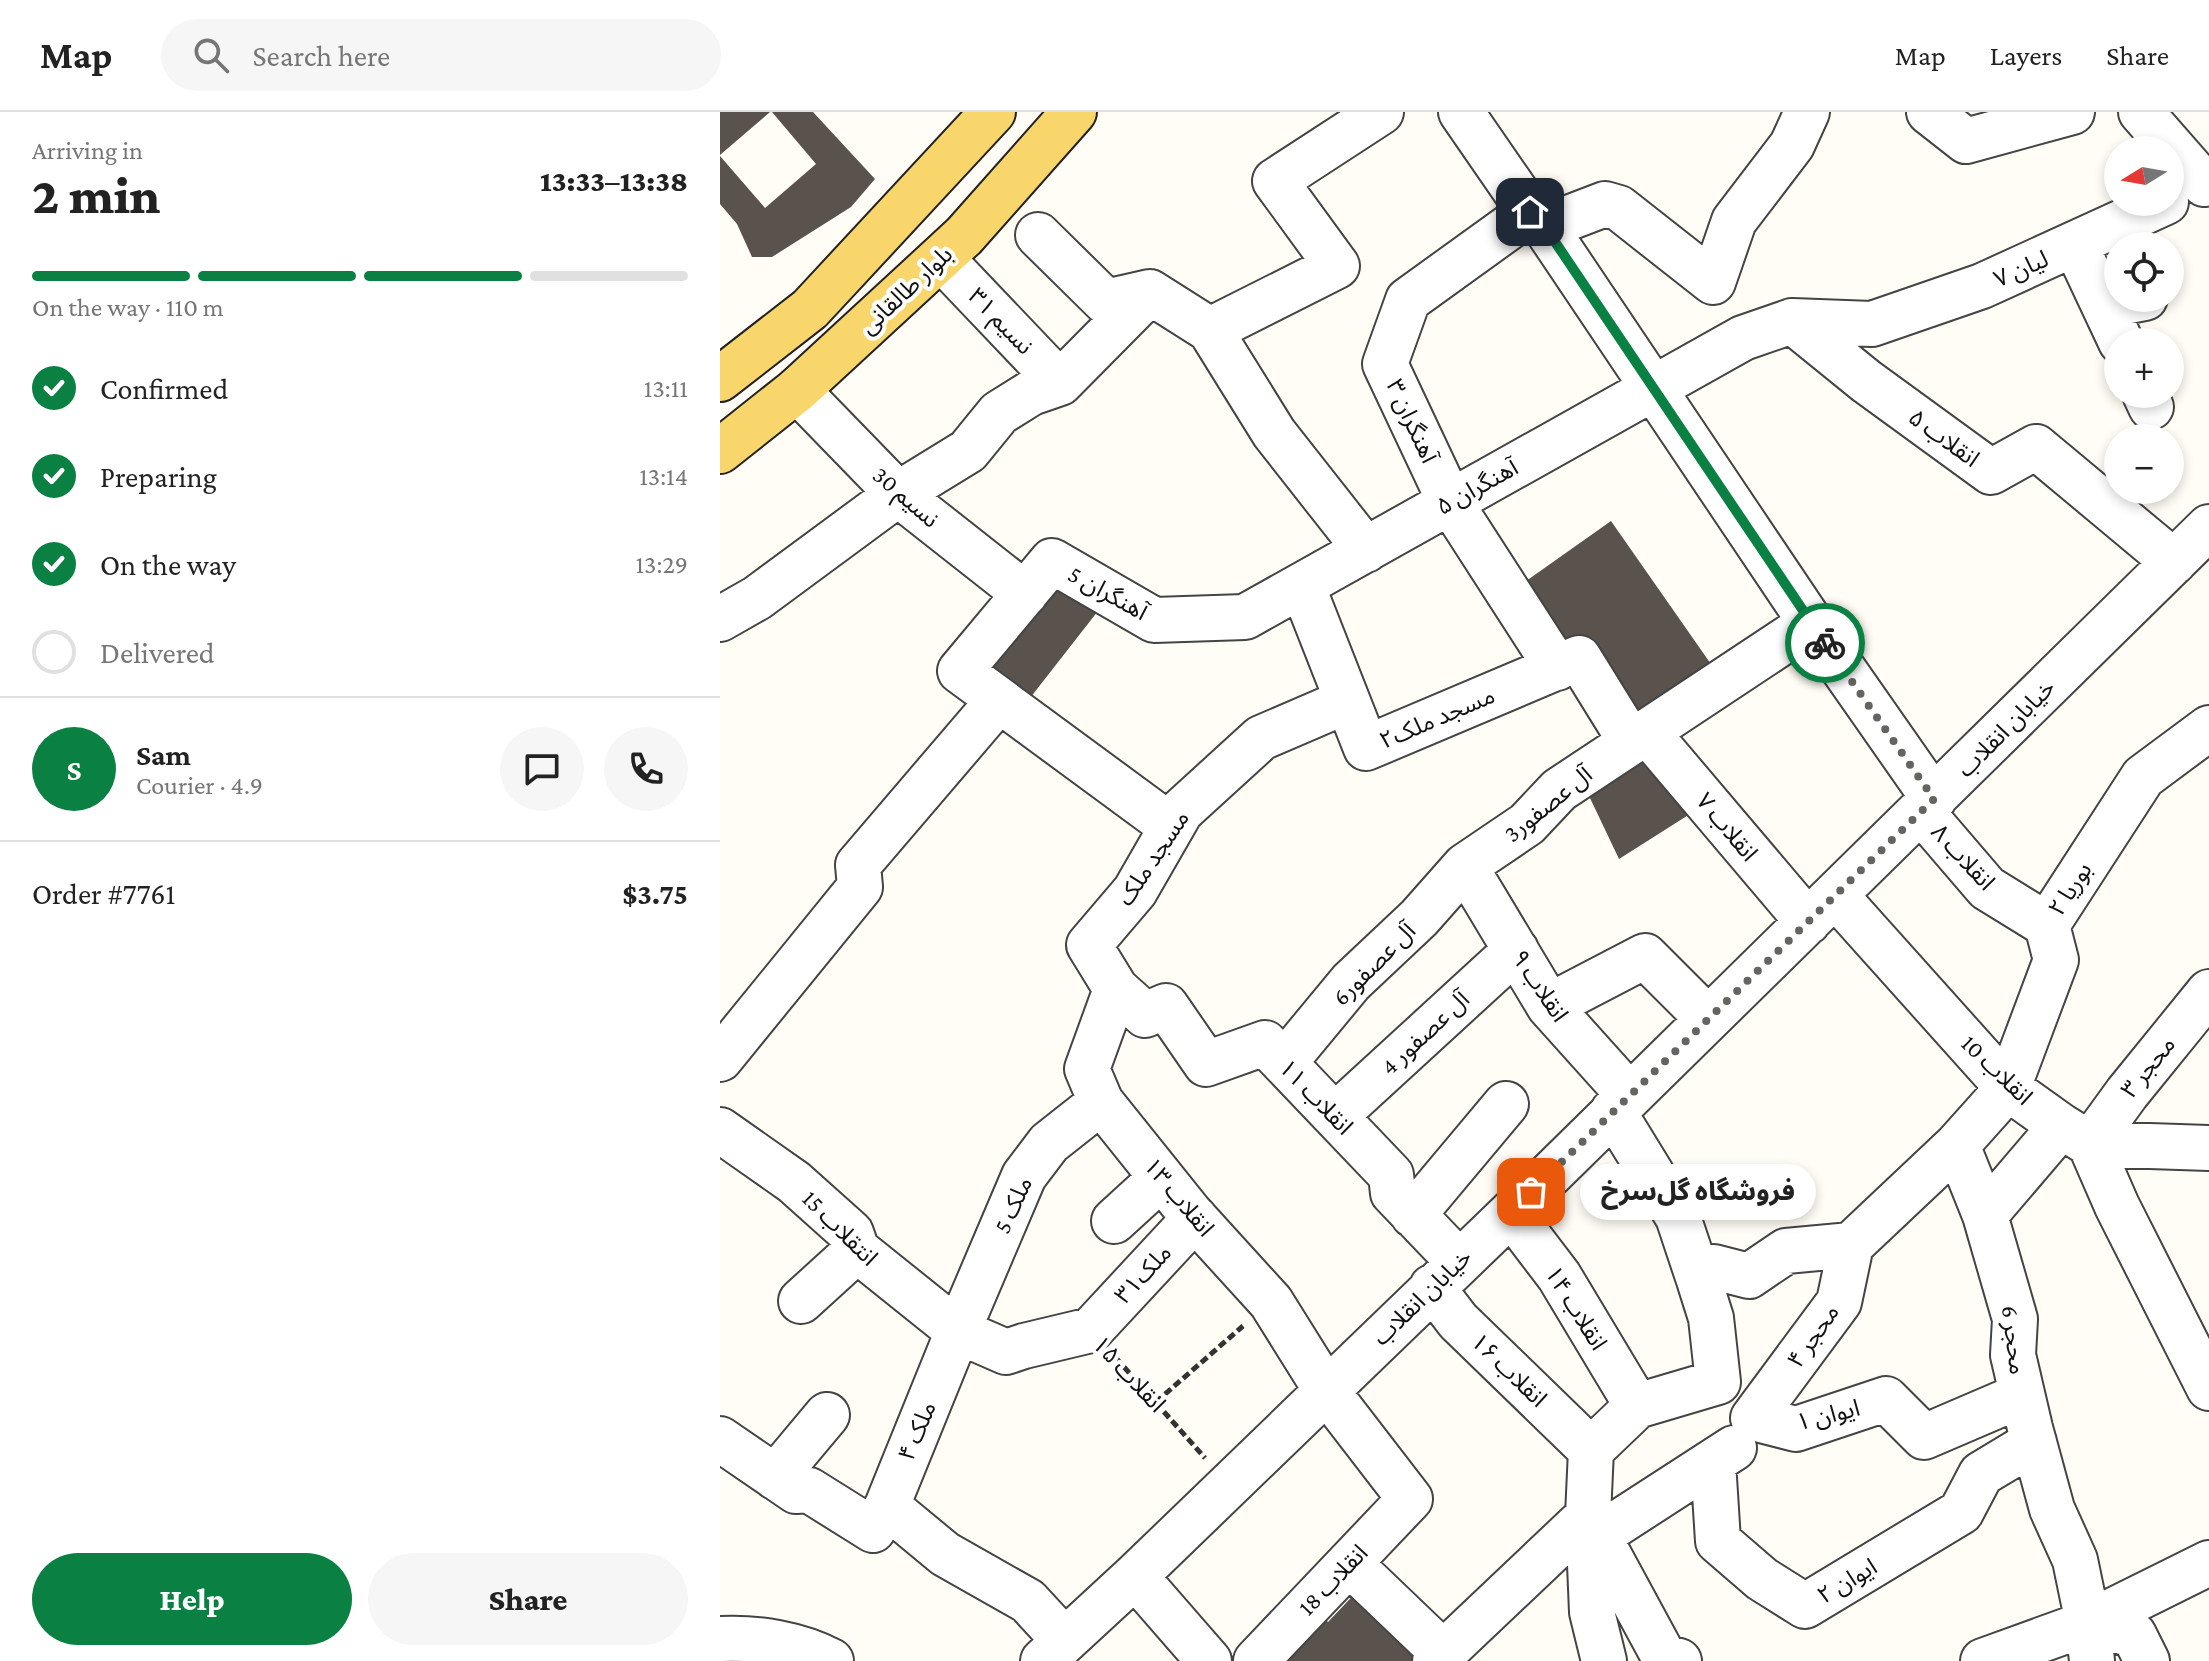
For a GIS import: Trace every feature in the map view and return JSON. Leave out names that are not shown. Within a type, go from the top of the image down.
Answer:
[{"type":"main road","points":[[720,379],[810,309],[993,112]]},
{"type":"main road","name":"بلوار طالقانی","points":[[720,451],[797,390],[964,236],[1074,112]]},
{"type":"street","points":[[1210,330],[1337,266],[1275,181],[1381,112]]},
{"type":"street","name":"انقلاب ۸","points":[[1461,112],[1538,219],[1811,623],[1928,805],[1987,888],[2047,925]]},
{"type":"street","points":[[1721,351],[1713,282],[1734,221],[1792,145],[1807,112]]},
{"type":"street","points":[[1929,112],[1966,141],[2026,118],[2072,112]]},
{"type":"street","points":[[2141,112],[2187,191]]},
{"type":"street","name":"لیان ۷","points":[[1792,321],[1872,324],[1982,286],[2187,191]]},
{"type":"street","name":"آهنگران ۳","points":[[1557,668],[1450,502],[1385,364],[1408,300],[1538,219],[1605,204],[1619,208],[1713,282]]},
{"type":"street","points":[[1038,235],[1106,302],[1150,292],[1210,330],[1274,433],[1366,550]]},
{"type":"street","points":[[2075,244],[2124,315]]},
{"type":"street","name":"نسیم ۳۱","points":[[941,258],[1060,383]]},
{"type":"street","points":[[720,619],[757,598],[898,494],[968,451],[999,413],[1031,393],[1060,383],[1150,292]]},
{"type":"street","name":"آهنگران ۵","points":[[1302,585],[1743,338],[1792,321]]},
{"type":"street","name":"انقلاب ۵","points":[[1792,321],[1866,381],[1991,472],[2036,447],[2197,545]]},
{"type":"street","name":"نسیم 30","points":[[797,390],[898,494],[1038,577]]},
{"type":"street","name":"خیابان انقلاب","points":[[1054,1650],[1135,1576],[1511,1213],[2197,545]]},
{"type":"street","points":[[1038,577],[960,671],[1172,827]]},
{"type":"street","name":"آهنگران 5","points":[[1038,577],[1154,620],[1245,617],[1302,585]]},
{"type":"street","name":"مسجد ملک۲","points":[[1302,585],[1366,748],[1579,658],[1639,737]]},
{"type":"street","name":"آل عصفور3","points":[[1465,866],[1527,824],[1559,790],[1811,623]]},
{"type":"street","points":[[720,1059],[860,887],[858,865],[999,700]]},
{"type":"street","name":"مسجد ملک","points":[[1116,989],[1089,945],[1135,891],[1181,811],[1261,738],[1347,701]]},
{"type":"street","name":"بوریا ۲","points":[[2008,1088],[2056,960],[2047,925],[2143,777],[2209,728]]},
{"type":"street","name":"انقلاب ۷","points":[[1639,737],[1821,908]]},
{"type":"street","name":"انقلاب ۹","points":[[1465,866],[1549,1006],[1621,1103],[1678,1217],[1711,1318],[1718,1382]]},
{"type":"street","name":"آل عصفور6","points":[[1284,1063],[1351,982],[1419,918],[1465,866]]},
{"type":"street","name":"انقلاب 10","points":[[1821,908],[2008,1088],[2075,1135]]},
{"type":"street","name":"آل عصفور 4","points":[[1335,1116],[1516,950]]},
{"type":"street","points":[[1549,1006],[1645,956],[1708,1019]]},
{"type":"street","name":"انقلاب ۱۱","points":[[1116,989],[1145,1015],[1166,1006],[1206,1064],[1265,1043],[1391,1175],[1393,1193],[1413,1215],[1445,1274]]},
{"type":"street","name":"انقلاب ۱۳","points":[[1116,989],[1087,1069],[1101,1102],[1161,1178],[1271,1302],[1326,1390],[1410,1499]]},
{"type":"street","name":"محجر ۳","points":[[2075,1135],[2127,1093],[2209,992]]},
{"type":"street","points":[[1699,1280],[1714,1267],[1749,1276],[1786,1251],[1851,1245],[1957,1145],[2008,1088]]},
{"type":"street","name":"ملک 5","points":[[958,1331],[1024,1176],[1049,1143],[1101,1102]]},
{"type":"street","points":[[1413,1215],[1506,1104]]},
{"type":"street","name":"انتقلاب 15","points":[[720,1130],[794,1182],[851,1233],[857,1250],[958,1331]]},
{"type":"street","points":[[1985,1215],[2075,1135],[2209,1148]]},
{"type":"street","points":[[2075,1135],[2117,1206],[2207,1378]]},
{"type":"street","name":"محجر 6","points":[[1957,1145],[1985,1215],[2015,1319],[2013,1355],[2022,1395],[2052,1509],[2075,1560],[2090,1642]]},
{"type":"street","points":[[1114,1221],[1161,1178]]},
{"type":"street","name":"انقلاب ۱۴","points":[[1511,1213],[1559,1276],[1637,1406]]},
{"type":"street","name":"ملک۳۱","points":[[1091,1330],[1195,1218]]},
{"type":"street","name":"محجر ۴","points":[[1439,1657],[1593,1526],[1748,1440],[1753,1418],[1839,1302],[1851,1245]]},
{"type":"street","points":[[801,1301],[857,1250]]},
{"type":"street","name":"انقلاب ۱۶","points":[[1445,1274],[1458,1321],[1591,1450]]},
{"type":"street","name":"انقلاب ۱۵","points":[[958,1331],[1006,1352],[1091,1330]]},
{"type":"street","name":"ملک ۴","points":[[880,1518],[958,1331]]},
{"type":"street","points":[[1604,1661],[1592,1612],[1591,1450],[1637,1406],[1718,1382],[1753,1418]]},
{"type":"street","name":"ایوان ۱","points":[[1753,1418],[1796,1429],[1886,1399],[1924,1437],[2022,1395]]},
{"type":"street","points":[[775,1477],[827,1415]]},
{"type":"street","points":[[720,1439],[796,1491],[809,1490],[880,1518],[1028,1601],[1054,1650]]},
{"type":"street","name":"ایوان ۲","points":[[1713,1462],[1718,1541],[1762,1579],[1805,1606],[1961,1512],[1981,1474],[2034,1442]]},
{"type":"street","name":"انقلاب 18","points":[[1256,1661],[1410,1499]]},
{"type":"street","points":[[1593,1526],[1664,1657],[1679,1661]]},
{"type":"street","points":[[1349,1563],[1439,1657]]},
{"type":"street","points":[[2090,1642],[2209,1563]]},
{"type":"street","points":[[1135,1576],[1209,1661]]},
{"type":"street","points":[[1983,1661],[2134,1635],[2147,1661]]},
{"type":"street","points":[[720,1639],[744,1638],[786,1646],[813,1652],[831,1661]]},
{"type":"path","points":[[1156,1402],[1271,1302]]},
{"type":"path","name":"انقلاب ۱۵","points":[[1091,1330],[1228,1485]]},
{"type":"building","points":[[720,112],[770,112],[720,155]]},
{"type":"building","points":[[772,112],[813,112],[875,179],[851,207],[772,257],[752,257],[737,224],[720,204],[720,156],[765,208],[816,164]]},
{"type":"building","points":[[1611,521],[1713,667],[1635,722],[1575,636],[1554,650],[1512,591]]},
{"type":"building","points":[[1049,574],[1105,602],[1023,707],[973,668]]},
{"type":"building","points":[[1630,752],[1651,763],[1690,814],[1619,859],[1580,777]]},
{"type":"building","points":[[1364,1584],[1422,1661],[1279,1661],[1322,1617],[1328,1622]]},
{"type":"way so far","points":[[1531,1192],[1934,799],[1825,643]]},
{"type":"place","name":"فروشگاه گل‌سرخ","points":[[1531,1192]]},
{"type":"route","points":[[1530,212],[1545,227],[1825,643]]}]
